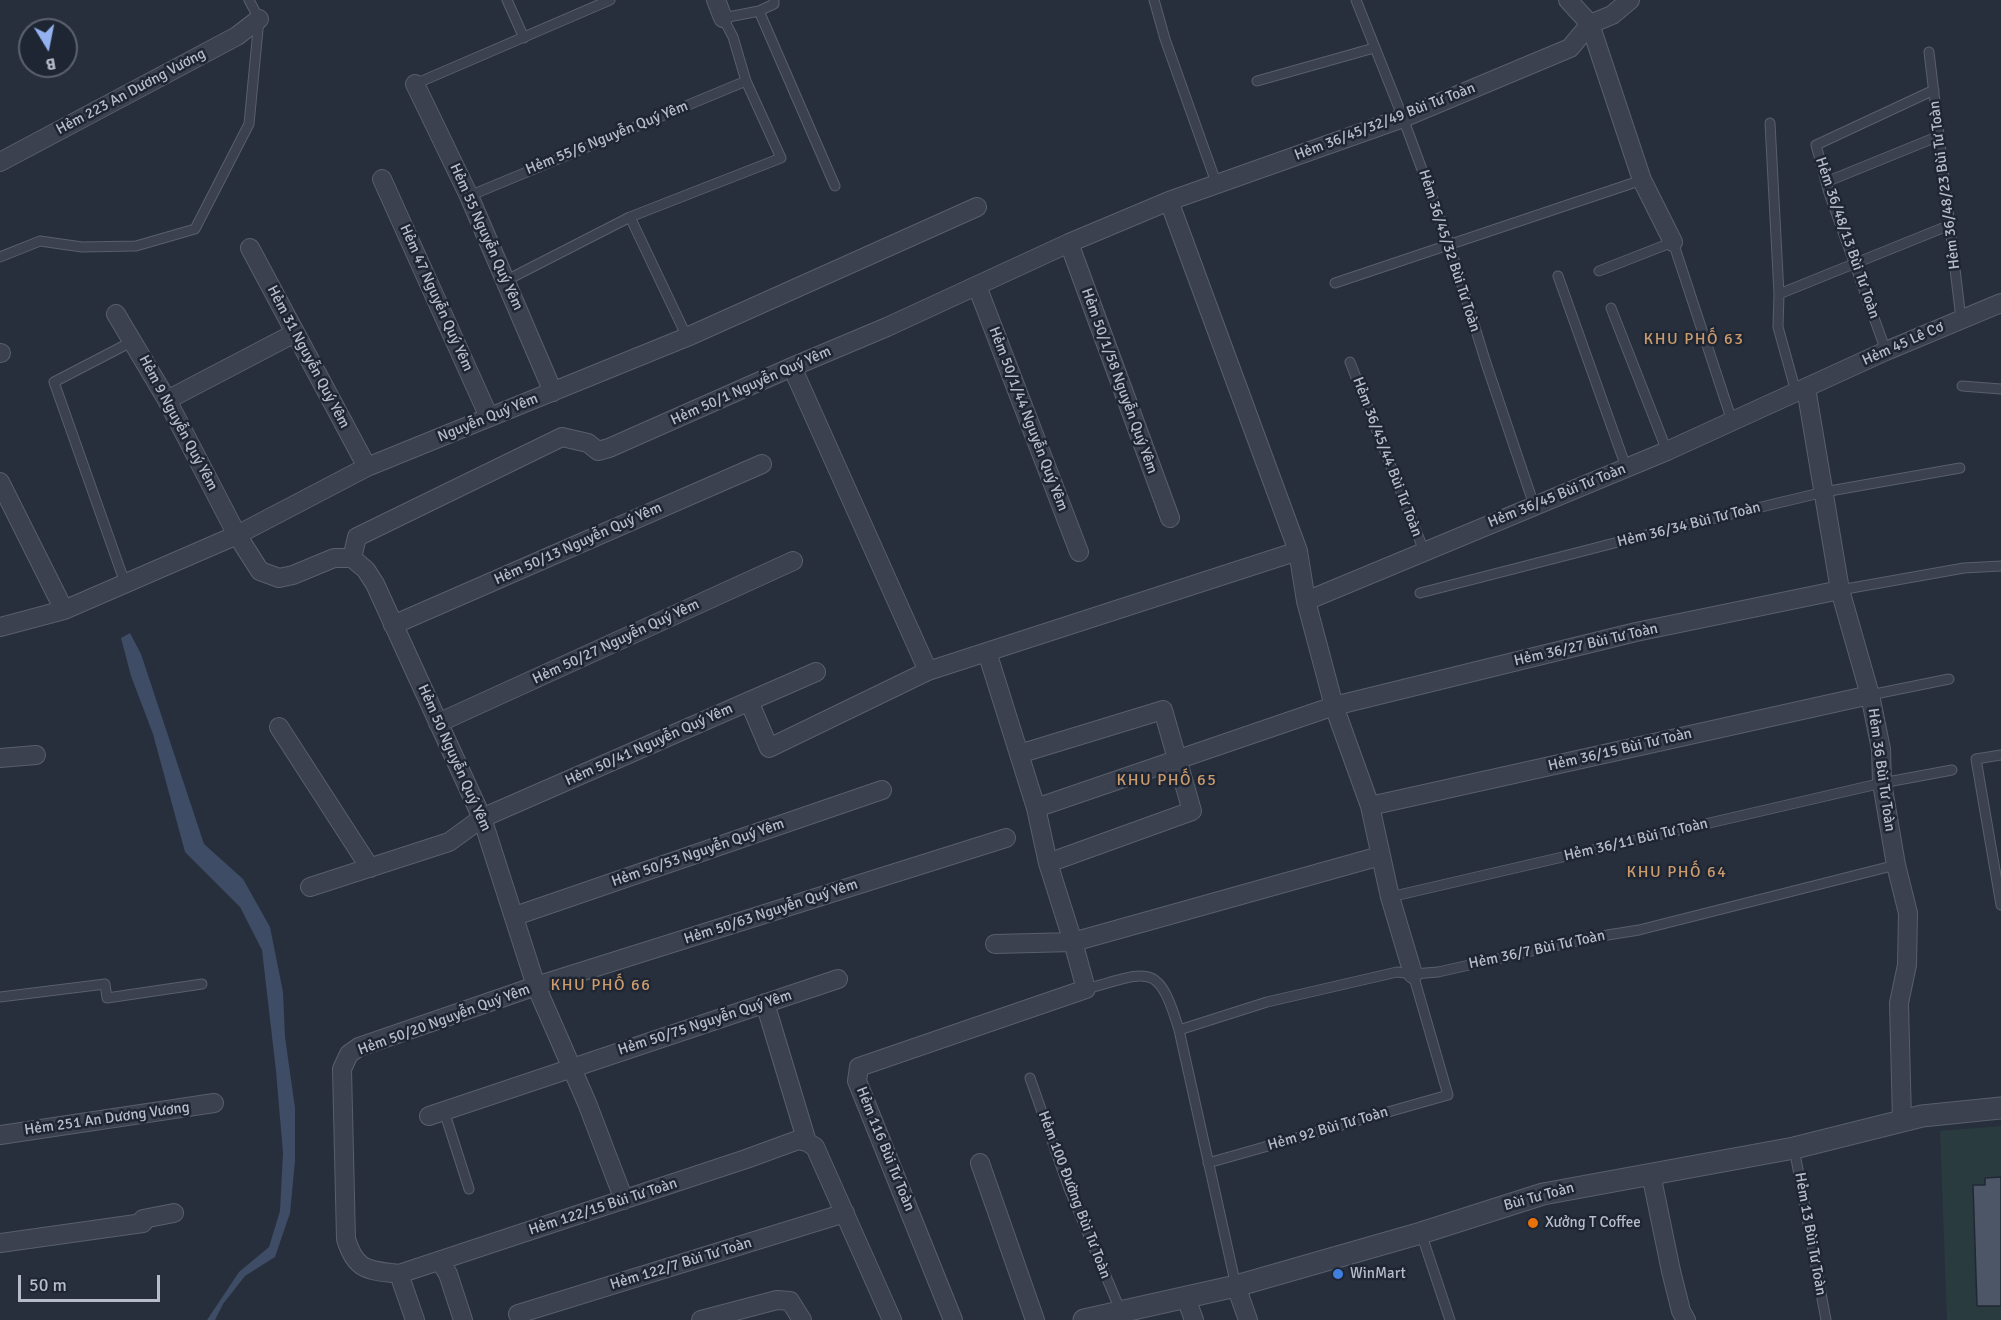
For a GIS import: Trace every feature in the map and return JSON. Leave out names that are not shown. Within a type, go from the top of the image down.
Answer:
[{"type":"street","points":[[716,0],[723,18]]},
{"type":"street","points":[[1568,0],[1590,24],[1642,180],[1673,242]]},
{"type":"street","points":[[1590,24],[1612,15],[1630,0]]},
{"type":"street","name":"Hẻm 223 An Dương Vương","points":[[0,162],[237,36],[259,19]]},
{"type":"street","name":"Hẻm 36/45/32/49 Bùi Tư Toàn","points":[[1169,201],[1403,118],[1570,48],[1590,24]]},
{"type":"street","name":"Hẻm 55 Nguyễn Quý Yêm","points":[[415,84],[469,196],[553,392]]},
{"type":"street","name":"Hẻm 47 Nguyễn Quý Yêm","points":[[382,179],[489,417]]},
{"type":"street","points":[[1169,201],[1298,551],[1306,601],[1334,706],[1370,806],[1390,897],[1413,974]]},
{"type":"street","name":"Hẻm 50/1 Nguyễn Quý Yêm","points":[[352,558],[357,537],[562,437],[588,443],[598,451],[609,448],[887,327],[1069,243],[1169,201]]},
{"type":"street","name":"Nguyễn Quý Yêm","points":[[0,627],[64,610],[237,535],[367,467],[687,337],[977,207]]},
{"type":"street","name":"Hẻm 50/1/58 Nguyễn Quý Yêm","points":[[1069,243],[1170,519]]},
{"type":"street","name":"Hẻm 31 Nguyễn Quý Yêm","points":[[250,248],[367,467]]},
{"type":"street","name":"Hẻm 50/1/44 Nguyễn Quý Yêm","points":[[978,286],[1079,552]]},
{"type":"street","name":"Hẻm 45 Lê Cơ","points":[[1801,390],[1886,351],[2001,303]]},
{"type":"street","name":"Hẻm 9 Nguyễn Quý Yêm","points":[[116,314],[167,400],[237,535]]},
{"type":"street","points":[[167,400],[295,333]]},
{"type":"street","points":[[792,367],[928,671]]},
{"type":"street","name":"Hẻm 36/45 Bùi Tư Toàn","points":[[1306,601],[1667,451],[1801,390]]},
{"type":"street","name":"Hẻm 36 Bùi Tư Toàn","points":[[1801,390],[1824,492],[1840,590],[1870,695],[1881,749],[1882,783],[1896,865],[1908,913],[1907,965],[1899,1003],[1902,1120]]},
{"type":"street","name":"Hẻm 50/13 Nguyễn Quý Yêm","points":[[393,625],[762,464]]},
{"type":"street","points":[[0,482],[5,504],[64,610]]},
{"type":"street","points":[[237,535],[260,571],[279,578],[293,575],[334,558],[352,558]]},
{"type":"street","points":[[749,701],[769,748],[928,671],[1298,551]]},
{"type":"street","name":"Hẻm 50 Nguyễn Quý Yêm","points":[[352,558],[366,570],[482,818],[536,986],[587,1103],[624,1200]]},
{"type":"street","name":"Hẻm 50/27 Nguyễn Quý Yêm","points":[[438,723],[793,561]]},
{"type":"street","name":"Hẻm 36/27 Bùi Tư Toàn","points":[[1036,808],[1334,706],[1636,632],[1840,590]]},
{"type":"street","points":[[987,652],[1036,808],[1048,862],[1086,989]]},
{"type":"street","name":"Hẻm 50/41 Nguyễn Quý Yêm","points":[[310,887],[449,842],[482,818],[816,672]]},
{"type":"street","name":"Hẻm 36/15 Bùi Tư Toàn","points":[[1370,806],[1870,695]]},
{"type":"street","points":[[1019,754],[1163,710],[1192,812],[1048,862]]},
{"type":"street","points":[[279,727],[370,868]]},
{"type":"street","points":[[0,758],[36,755]]},
{"type":"street","name":"Hẻm 50/53 Nguyễn Quý Yêm","points":[[515,916],[882,790]]},
{"type":"street","name":"Hẻm 50/63 Nguyễn Quý Yêm","points":[[536,986],[1006,838]]},
{"type":"street","points":[[995,944],[1073,942],[1380,856]]},
{"type":"street","name":"Hẻm 50/75 Nguyễn Quý Yêm","points":[[436,1114],[838,979]]},
{"type":"street","name":"Hẻm 50/20 Nguyễn Quý Yêm","points":[[399,1274],[362,1267],[351,1256],[346,1239],[342,1069],[349,1054],[359,1047],[536,986]]},
{"type":"street","name":"Hẻm 116 Bùi Tư Toàn","points":[[953,1320],[857,1080],[860,1067],[1086,989]]},
{"type":"street","points":[[765,1003],[807,1142],[815,1147],[892,1320]]},
{"type":"street","name":"Hẻm 251 An Dương Vương","points":[[0,1135],[214,1103]]},
{"type":"street","name":"Bùi Tư Toàn","points":[[1084,1320],[1236,1286],[1422,1233],[1543,1194],[1794,1148],[1902,1120],[1942,1113],[2001,1108]]},
{"type":"street","name":"Hẻm 122/15 Bùi Tư Toàn","points":[[399,1274],[798,1140],[807,1142]]},
{"type":"street","points":[[980,1163],[1035,1320]]},
{"type":"street","points":[[1651,1174],[1671,1272],[1686,1320]]},
{"type":"street","points":[[0,1243],[143,1223],[143,1219],[174,1213]]},
{"type":"street","name":"Hẻm 122/7 Bùi Tư Toàn","points":[[518,1314],[844,1213]]},
{"type":"street","points":[[440,1261],[448,1274],[463,1320]]},
{"type":"street","points":[[399,1274],[415,1320]]},
{"type":"street","points":[[1236,1286],[1248,1320]]},
{"type":"street","points":[[1186,1298],[1194,1320]]},
{"type":"street","points":[[701,1320],[777,1300],[790,1301],[802,1320]]},
{"type":"lane","points":[[0,257],[40,241],[82,247],[136,246],[195,229],[249,124],[259,19],[249,0]]},
{"type":"lane","points":[[507,0],[525,38]]},
{"type":"lane","points":[[415,84],[610,0]]},
{"type":"lane","points":[[505,281],[630,217],[781,158],[746,81],[733,38],[723,18],[759,11],[774,4],[774,0]]},
{"type":"lane","points":[[1154,0],[1165,39],[1217,185]]},
{"type":"lane","name":"Hẻm 36/45/32 Bùi Tư Toàn","points":[[1356,0],[1449,243],[1486,363],[1534,505]]},
{"type":"lane","points":[[759,11],[835,186]]},
{"type":"lane","points":[[1257,81],[1374,48]]},
{"type":"lane","name":"Hẻm 36/48/23 Bùi Tư Toàn","points":[[1929,52],[1961,319]]},
{"type":"lane","name":"Hẻm 55/6 Nguyễn Quý Yêm","points":[[469,196],[746,81]]},
{"type":"lane","name":"Hẻm 36/48/13 Bùi Tư Toàn","points":[[1886,351],[1826,182],[1816,145],[1934,90]]},
{"type":"lane","points":[[1770,123],[1779,294],[1778,327],[1801,390]]},
{"type":"lane","points":[[1826,182],[1940,136]]},
{"type":"lane","points":[[1335,283],[1642,180]]},
{"type":"lane","points":[[630,217],[687,337]]},
{"type":"lane","points":[[1779,294],[1950,225]]},
{"type":"lane","points":[[1599,271],[1673,242],[1732,421]]},
{"type":"lane","points":[[1558,276],[1626,468]]},
{"type":"lane","points":[[1611,308],[1667,451]]},
{"type":"lane","points":[[125,583],[54,382],[133,341]]},
{"type":"lane","name":"Hẻm 36/45/44 Bùi Tư Toàn","points":[[1350,362],[1424,551]]},
{"type":"lane","points":[[1962,386],[2001,389]]},
{"type":"lane","name":"Hẻm 36/34 Bùi Tư Toàn","points":[[1420,593],[1824,492],[1960,468]]},
{"type":"lane","points":[[1840,590],[1964,568],[2001,566]]},
{"type":"lane","points":[[1870,695],[1949,680]]},
{"type":"lane","points":[[2001,755],[1976,759],[2001,905]]},
{"type":"lane","name":"Hẻm 36/11 Bùi Tư Toàn","points":[[1390,897],[1882,783],[1952,770]]},
{"type":"lane","name":"Hẻm 36/7 Bùi Tư Toàn","points":[[1179,1030],[1267,1002],[1397,972],[1413,974],[1438,972],[1595,937],[1639,930],[1896,865]]},
{"type":"lane","points":[[1086,989],[1140,974],[1152,977],[1159,982],[1170,1002],[1179,1030],[1236,1286]]},
{"type":"lane","name":"Hẻm 92 Bùi Tư Toàn","points":[[1208,1163],[1448,1095],[1413,974]]},
{"type":"lane","points":[[0,997],[105,984],[107,998],[202,984]]},
{"type":"lane","name":"Hẻm 100 Đường Bùi Tư Toàn","points":[[1029,1078],[1068,1186],[1121,1312]]},
{"type":"lane","points":[[436,1114],[469,1189]]},
{"type":"lane","name":"Hẻm 13 Bùi Tư Toàn","points":[[1794,1148],[1826,1320]]},
{"type":"lane","points":[[1422,1233],[1450,1320]]},
{"type":"shaded area","points":[[2001,1126],[2001,1320],[1947,1320],[1940,1131]]},
{"type":"water","points":[[130,633],[141,654],[204,844],[243,879],[270,927],[283,992],[285,1037],[295,1108],[295,1161],[290,1213],[275,1257],[245,1276],[223,1304],[215,1320],[207,1320],[239,1272],[269,1247],[280,1211],[283,1153],[262,950],[240,907],[185,852],[153,734],[131,676],[121,638]]},
{"type":"building","points":[[2001,1177],[2001,1306],[1977,1306],[1973,1185],[1985,1185],[1985,1178]]},
{"type":"place","name":"Xưởng T Coffee","points":[[1533,1223]]},
{"type":"place","name":"WinMart","points":[[1338,1274]]},
{"type":"district","name":"KHU PHỐ 63","points":[[1694,340]]},
{"type":"district","name":"KHU PHỐ 65","points":[[1167,781]]},
{"type":"district","name":"KHU PHỐ 64","points":[[1677,873]]},
{"type":"district","name":"KHU PHỐ 66","points":[[601,986]]}]
